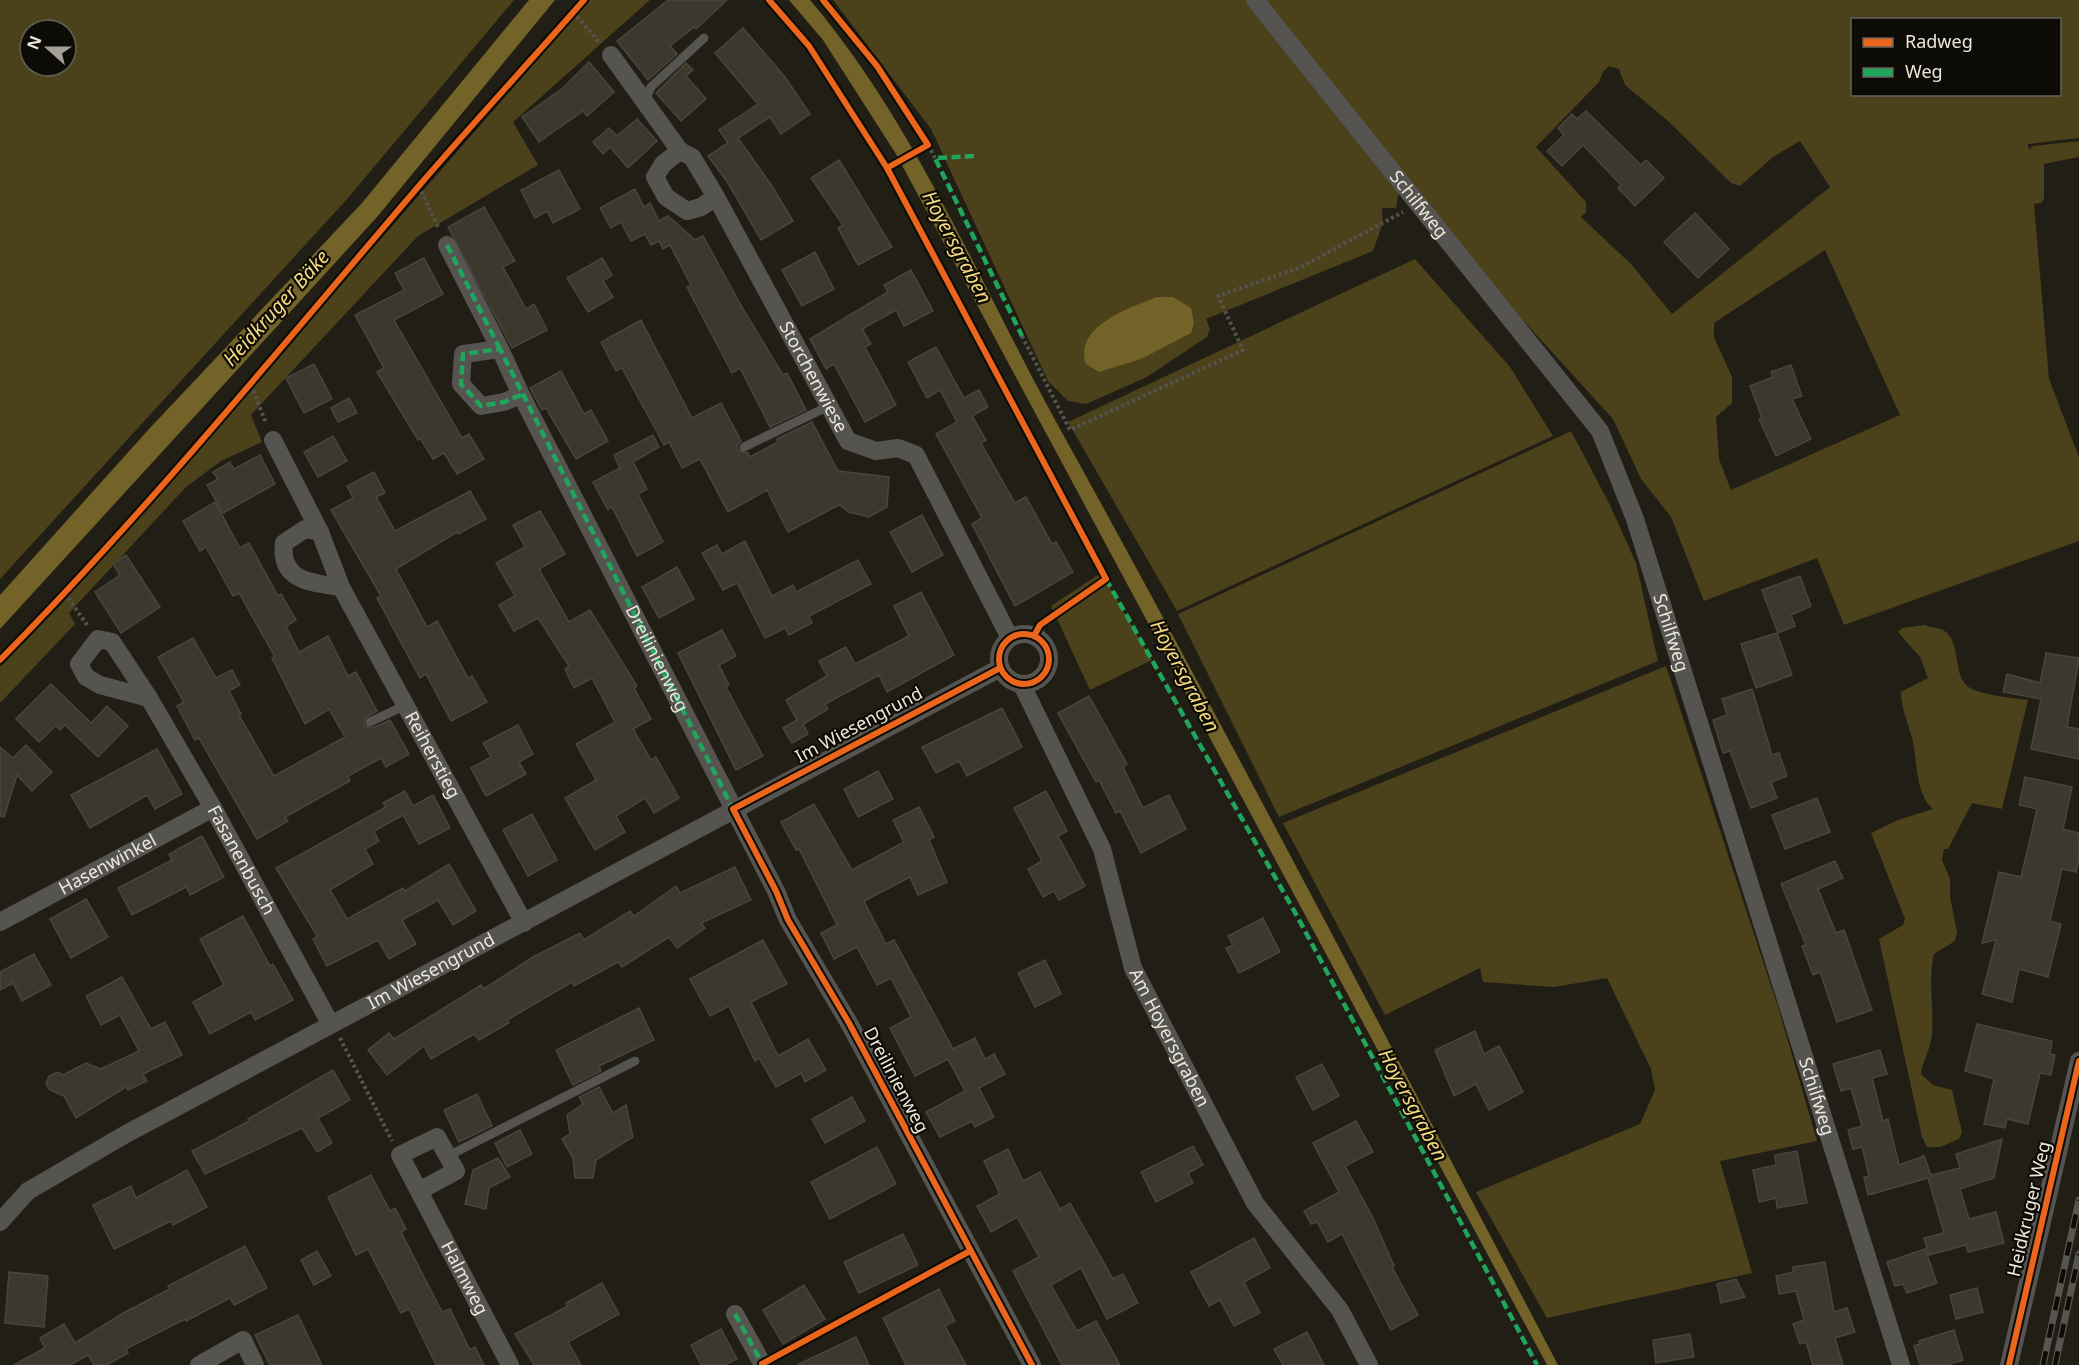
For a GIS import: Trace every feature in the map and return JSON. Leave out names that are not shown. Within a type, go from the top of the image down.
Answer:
[{"type":"street","name":"Schilfweg","points":[[1255,0],[1600,431],[1635,519],[1901,1365]]},
{"type":"street","name":"Storchenwiese","points":[[611,55],[680,151],[692,157],[848,441],[876,451],[898,448],[916,455],[1010,638]]},
{"type":"street","points":[[680,151],[663,164],[655,177],[666,197],[687,211],[701,207],[716,197]]},
{"type":"street","name":"Dreilinienweg","points":[[447,245],[776,891],[788,920],[849,1023],[1032,1365]]},
{"type":"street","points":[[500,349],[463,354],[460,384],[481,406],[504,402],[522,395]]},
{"type":"street","name":"Reiherstieg","points":[[273,440],[320,532],[341,587],[524,923]]},
{"type":"street","points":[[320,532],[305,529],[284,543],[282,555],[292,574],[310,583],[341,587]]},
{"type":"street","points":[[1021,634],[1034,636],[1042,642],[1048,654],[1048,665],[1042,677],[1031,684],[1022,685],[1010,681],[1000,668],[999,654],[1010,638],[1021,634]]},
{"type":"street","points":[[98,639],[79,664],[86,677],[100,685],[149,698]]},
{"type":"street","name":"Fasanenbusch","points":[[98,639],[112,642],[149,698],[213,808],[331,1023]]},
{"type":"street","name":"Im Wiesengrund","points":[[0,1222],[28,1191],[62,1170],[331,1023],[524,923],[1000,668]]},
{"type":"street","name":"Am Hoyersgraben","points":[[1022,685],[1102,849],[1133,968],[1138,978],[1254,1203],[1340,1310],[1370,1365]]},
{"type":"street","name":"Hasenwinkel","points":[[0,922],[213,808]]},
{"type":"street","name":"Heidkruger Weg","points":[[2009,1365],[2079,1061]]},
{"type":"street","points":[[400,1155],[437,1137],[456,1171],[419,1191]]},
{"type":"street","name":"Halmweg","points":[[400,1155],[510,1365]]},
{"type":"street","points":[[735,1314],[763,1365]]},
{"type":"street","points":[[199,1365],[243,1340],[255,1365]]},
{"type":"lane","points":[[644,102],[651,87],[704,38]]},
{"type":"lane","points":[[744,447],[830,406]]},
{"type":"lane","points":[[370,722],[406,705]]},
{"type":"lane","points":[[448,1156],[635,1061]]},
{"type":"path","points":[[573,12],[611,55]]},
{"type":"path","points":[[928,145],[935,158]]},
{"type":"path","points":[[894,164],[919,150]]},
{"type":"path","points":[[419,186],[447,245]]},
{"type":"path","points":[[1022,336],[1070,430],[1243,350],[1218,296],[1299,268],[1389,221],[1418,203]]},
{"type":"path","points":[[250,385],[273,440]]},
{"type":"path","points":[[65,593],[98,639]]},
{"type":"path","points":[[331,1023],[400,1155]]},
{"type":"shaded area","points":[[0,0],[514,0],[348,198],[0,579]]},
{"type":"shaded area","points":[[590,0],[650,0],[513,122],[538,165],[418,236],[251,415],[262,442],[221,461],[186,487],[69,613],[75,624],[0,703],[0,667],[62,603]]},
{"type":"shaded area","points":[[833,0],[2079,0],[2079,138],[2028,144],[2029,150],[2033,146],[2079,141],[2079,157],[2044,164],[2044,199],[2041,203],[2034,204],[2049,379],[2079,457],[2079,541],[1844,625],[1817,558],[1704,601],[1671,517],[1641,479],[1613,419],[1400,185],[1396,208],[1382,208],[1383,223],[1373,251],[1206,319],[1210,329],[1207,337],[1147,377],[1086,404],[1068,401],[1048,381],[931,129]],"holes":[[[1609,66],[1619,69],[1625,85],[1667,120],[1731,183],[1740,186],[1773,157],[1800,141],[1830,187],[1672,314],[1631,264],[1581,217],[1586,212],[1586,202],[1536,147],[1599,82],[1603,72]],[[1825,250],[1900,415],[1731,490],[1719,459],[1716,417],[1732,403],[1732,377],[1714,337],[1714,323]]]},
{"type":"shaded area","points":[[1415,259],[1510,367],[1553,436],[1177,611],[1068,422]]},
{"type":"shaded area","points":[[1571,431],[1610,505],[1636,563],[1658,661],[1279,817],[1178,614]]},
{"type":"shaded area","points":[[1101,573],[1152,660],[1090,690],[1051,606]]},
{"type":"shaded area","points":[[1925,625],[1941,629],[1949,635],[1953,641],[1962,680],[1967,686],[1987,694],[2028,700],[2002,809],[1972,803],[1948,849],[1944,849],[1942,860],[1950,879],[1950,897],[1957,932],[1955,941],[1934,954],[1931,974],[1932,1034],[1921,1074],[1933,1085],[1952,1090],[1962,1132],[1959,1139],[1940,1147],[1927,1147],[1922,1137],[1879,939],[1903,925],[1905,919],[1871,833],[1898,820],[1933,809],[1927,802],[1920,785],[1914,747],[1901,698],[1901,692],[1928,678],[1920,657],[1898,632],[1902,628]]},
{"type":"shaded area","points":[[1666,666],[1779,1010],[1817,1141],[1720,1161],[1752,1273],[1547,1318],[1476,1192],[1640,1124],[1655,1090],[1651,1069],[1607,978],[1554,987],[1483,982],[1480,968],[1385,1015],[1283,823]]},
{"type":"water","name":"Heidkruger Bäke","points":[[529,0],[555,0],[377,217],[0,629],[0,595],[149,429],[362,203]]},
{"type":"water","name":"Hoyersgraben","points":[[789,0],[810,0],[847,47],[881,97],[942,202],[1054,418],[1309,890],[1558,1365],[1547,1365],[896,154],[823,40]]},
{"type":"water","points":[[1157,297],[1173,297],[1191,308],[1194,323],[1191,333],[1141,359],[1099,372],[1086,364],[1084,351],[1088,339],[1096,329],[1119,313]]},
{"type":"building","points":[[668,0],[727,0],[696,29],[694,27],[670,46],[677,54],[648,80],[617,41]]},
{"type":"building","points":[[743,28],[785,77],[810,114],[781,134],[770,117],[738,138],[772,186],[793,221],[761,240],[728,183],[708,156],[728,143],[719,130],[758,104],[715,53]]},
{"type":"building","points":[[589,62],[614,92],[587,116],[583,111],[539,142],[522,117],[563,88]]},
{"type":"building","points":[[686,63],[693,70],[686,76],[706,99],[681,121],[656,93]]},
{"type":"building","points":[[1586,111],[1641,165],[1646,160],[1664,178],[1635,206],[1618,188],[1621,185],[1583,145],[1562,166],[1547,151],[1564,135],[1558,128],[1572,114],[1577,119]]},
{"type":"building","points":[[637,119],[657,141],[628,168],[610,147],[603,154],[593,142],[609,128],[617,136]]},
{"type":"building","points":[[839,160],[892,247],[858,265],[838,228],[843,225],[811,178]]},
{"type":"building","points":[[559,170],[580,209],[553,223],[547,211],[535,218],[521,190]]},
{"type":"building","points":[[635,189],[644,207],[650,203],[659,221],[668,216],[695,240],[703,236],[743,309],[783,375],[787,373],[806,410],[770,427],[740,368],[732,373],[687,287],[691,285],[670,245],[663,249],[659,241],[651,245],[645,234],[631,241],[621,222],[611,228],[600,208]]},
{"type":"building","points":[[484,207],[515,261],[503,267],[526,309],[534,304],[547,330],[512,348],[448,227]]},
{"type":"building","points":[[1695,213],[1729,249],[1698,278],[1664,242]]},
{"type":"building","points":[[815,252],[834,289],[802,306],[782,270]]},
{"type":"building","points":[[424,258],[443,294],[394,320],[462,438],[469,434],[484,459],[457,474],[444,453],[433,459],[420,438],[418,440],[377,372],[384,368],[355,315],[404,290],[395,273]]},
{"type":"building","points":[[602,258],[612,275],[603,281],[613,297],[588,312],[567,278]]},
{"type":"building","points":[[911,270],[933,311],[904,326],[896,310],[862,329],[871,344],[865,347],[896,405],[865,422],[834,364],[826,369],[810,339],[888,292],[884,285]]},
{"type":"building","points":[[641,320],[692,418],[721,403],[741,441],[737,446],[738,450],[748,453],[750,457],[778,442],[777,439],[812,422],[838,471],[889,477],[887,507],[869,517],[849,512],[839,505],[788,532],[767,490],[728,512],[700,459],[682,468],[669,442],[664,445],[622,368],[616,371],[601,342]]},
{"type":"building","points":[[936,347],[964,398],[979,390],[988,407],[972,416],[986,440],[981,443],[1015,503],[1026,497],[1052,544],[1056,542],[1073,572],[1015,606],[972,524],[982,518],[936,434],[957,422],[940,390],[927,398],[908,362]]},
{"type":"building","points":[[314,364],[332,399],[304,413],[286,378]]},
{"type":"building","points":[[1791,365],[1802,396],[1792,399],[1811,439],[1776,456],[1759,419],[1762,418],[1750,386],[1773,377],[1771,372]]},
{"type":"building","points":[[561,371],[584,414],[591,410],[608,441],[576,459],[546,408],[542,410],[530,388]]},
{"type":"building","points":[[349,398],[357,413],[338,422],[331,408]]},
{"type":"building","points":[[653,435],[659,447],[633,462],[647,489],[638,494],[663,542],[637,556],[612,507],[608,510],[593,482],[620,468],[614,455]]},
{"type":"building","points":[[333,436],[347,461],[318,477],[304,452]]},
{"type":"building","points":[[260,455],[275,484],[223,513],[207,485],[218,479],[213,472],[230,462],[234,469]]},
{"type":"building","points":[[374,472],[385,493],[376,497],[395,531],[470,491],[486,519],[458,534],[457,532],[396,569],[427,627],[437,621],[468,678],[472,676],[487,702],[451,721],[426,674],[420,678],[377,598],[381,596],[331,510],[353,498],[347,486]]},
{"type":"building","points":[[215,502],[240,548],[249,543],[278,596],[281,594],[296,620],[286,626],[299,652],[328,636],[348,676],[356,672],[377,711],[365,718],[364,725],[372,728],[390,720],[409,754],[386,767],[381,758],[348,776],[350,781],[285,817],[288,821],[257,839],[199,738],[195,740],[177,706],[184,702],[158,657],[193,638],[216,678],[232,670],[240,685],[229,691],[241,714],[239,715],[274,776],[345,737],[329,709],[305,724],[272,658],[275,657],[239,593],[233,596],[206,547],[200,551],[183,521]]},
{"type":"building","points":[[540,511],[565,554],[539,569],[569,622],[590,610],[637,686],[634,688],[651,719],[633,729],[651,760],[656,757],[679,798],[654,813],[645,798],[616,816],[625,832],[595,850],[565,798],[596,780],[576,744],[615,722],[592,678],[574,688],[565,669],[569,666],[538,618],[514,631],[499,605],[515,596],[496,563],[525,547],[513,525]]},
{"type":"building","points":[[922,515],[943,555],[912,572],[890,532]]},
{"type":"building","points":[[745,541],[772,596],[793,585],[796,592],[858,560],[871,584],[809,616],[812,623],[789,635],[785,628],[765,638],[737,583],[723,590],[702,553],[717,545],[722,554]]},
{"type":"building","points":[[126,555],[160,607],[121,633],[95,592],[120,575],[113,564]]},
{"type":"building","points":[[677,567],[694,599],[659,618],[642,587]]},
{"type":"building","points":[[1800,576],[1811,606],[1791,615],[1795,626],[1778,633],[1762,590]]},
{"type":"building","points":[[921,592],[954,655],[887,692],[879,675],[825,704],[828,709],[803,724],[808,734],[792,743],[783,728],[797,720],[786,700],[827,676],[819,661],[846,647],[855,664],[909,636],[894,606]]},
{"type":"building","points":[[722,630],[736,656],[719,665],[729,685],[726,687],[763,756],[736,770],[678,653]]},
{"type":"building","points":[[1777,633],[1792,675],[1756,688],[1741,644]]},
{"type":"building","points":[[2046,653],[2079,658],[2067,727],[2079,729],[2079,759],[2031,749],[2041,699],[2003,692],[2007,674],[2040,683]]},
{"type":"building","points":[[51,684],[91,723],[107,706],[128,726],[98,757],[65,725],[60,730],[56,725],[39,742],[16,719]]},
{"type":"building","points":[[1752,689],[1772,755],[1779,753],[1787,776],[1771,782],[1777,798],[1751,808],[1730,751],[1723,753],[1713,720],[1727,715],[1722,699]]},
{"type":"building","points":[[1089,696],[1127,764],[1123,767],[1143,808],[1169,795],[1186,829],[1141,853],[1120,811],[1116,813],[1099,780],[1096,782],[1058,713]]},
{"type":"building","points":[[1002,708],[1022,747],[967,776],[959,761],[936,773],[922,747]]},
{"type":"building","points":[[518,725],[533,754],[519,762],[526,774],[486,796],[471,768],[491,757],[483,743]]},
{"type":"building","points":[[26,745],[52,772],[32,791],[17,775],[4,817],[0,816],[0,747],[13,758]]},
{"type":"building","points":[[157,749],[182,794],[155,809],[147,795],[90,828],[71,795]]},
{"type":"building","points":[[878,771],[893,799],[858,817],[844,789]]},
{"type":"building","points":[[2025,777],[2072,787],[2063,829],[2079,833],[2079,860],[2076,872],[2062,869],[2050,921],[2061,924],[2048,977],[2019,969],[2012,1002],[1982,994],[1996,940],[1982,943],[1999,872],[2021,877],[2037,809],[2019,805]]},
{"type":"building","points":[[405,791],[413,806],[433,795],[450,828],[419,844],[403,815],[374,831],[379,841],[365,849],[373,864],[330,890],[347,919],[403,888],[405,891],[449,864],[476,911],[453,925],[438,900],[402,920],[416,944],[389,959],[378,940],[327,966],[313,939],[317,936],[276,868],[386,807],[383,803]]},
{"type":"building","points":[[1046,791],[1067,831],[1058,836],[1085,886],[1059,900],[1054,891],[1043,897],[1028,869],[1042,861],[1014,808]]},
{"type":"building","points":[[1817,798],[1830,832],[1785,849],[1772,815]]},
{"type":"building","points":[[814,804],[852,870],[904,842],[893,820],[919,807],[934,837],[929,840],[947,882],[918,895],[910,877],[864,901],[886,944],[894,940],[953,1049],[975,1038],[985,1059],[994,1054],[1005,1074],[979,1088],[994,1117],[975,1127],[972,1121],[940,1137],[926,1112],[965,1091],[948,1059],[915,1076],[890,1028],[911,1017],[891,978],[877,985],[857,947],[834,959],[821,933],[837,925],[799,849],[796,850],[781,822]]},
{"type":"building","points":[[532,814],[557,860],[528,876],[503,830]]},
{"type":"building","points":[[202,836],[224,877],[190,895],[186,887],[132,915],[118,888],[172,860],[169,854]]},
{"type":"building","points":[[1835,861],[1843,878],[1818,889],[1836,933],[1844,930],[1872,1010],[1837,1022],[1820,972],[1813,975],[1802,946],[1806,945],[1781,884]]},
{"type":"building","points":[[735,867],[751,900],[701,923],[705,928],[677,948],[669,937],[622,967],[618,962],[574,986],[572,982],[507,1020],[509,1023],[479,1040],[474,1034],[431,1059],[424,1046],[387,1075],[368,1050],[389,1033],[394,1039],[481,985],[484,989],[533,957],[580,933],[584,940],[630,911],[634,916],[676,886],[680,893]]},
{"type":"building","points":[[86,899],[108,937],[71,958],[50,919]]},
{"type":"building","points":[[243,916],[270,966],[273,964],[293,1000],[255,1020],[251,1012],[210,1034],[193,1002],[224,985],[200,939]]},
{"type":"building","points":[[1263,918],[1280,952],[1239,973],[1226,948],[1233,945],[1228,936]]},
{"type":"building","points":[[763,940],[787,984],[751,1002],[778,1056],[808,1039],[826,1070],[805,1082],[801,1073],[776,1087],[759,1058],[755,1061],[729,1006],[710,1016],[690,979]]},
{"type":"building","points":[[34,954],[51,985],[22,1001],[13,983],[0,990],[0,972]]},
{"type":"building","points":[[1045,960],[1061,994],[1035,1007],[1018,973]]},
{"type":"building","points":[[122,977],[151,1029],[165,1022],[182,1055],[143,1074],[147,1081],[128,1090],[126,1087],[76,1118],[64,1096],[50,1090],[46,1084],[49,1076],[58,1072],[63,1075],[86,1063],[101,1069],[139,1051],[120,1015],[101,1025],[86,996]]},
{"type":"building","points":[[639,1008],[654,1040],[599,1066],[601,1071],[573,1085],[556,1050]]},
{"type":"building","points":[[1977,1024],[2052,1041],[2050,1054],[2055,1055],[2051,1075],[2040,1073],[2028,1124],[2007,1119],[2005,1128],[1984,1124],[1994,1079],[1965,1071]]},
{"type":"building","points":[[1475,1031],[1484,1054],[1499,1046],[1523,1092],[1489,1110],[1476,1084],[1454,1096],[1435,1050]]},
{"type":"building","points":[[1880,1050],[1887,1074],[1872,1078],[1883,1121],[1888,1119],[1899,1165],[1924,1156],[1931,1175],[1960,1168],[1956,1154],[2002,1139],[1994,1178],[1960,1189],[1969,1219],[1996,1212],[2004,1243],[1968,1252],[1966,1245],[1929,1255],[1924,1238],[1944,1233],[1928,1178],[1868,1195],[1864,1177],[1869,1176],[1862,1147],[1853,1149],[1848,1130],[1862,1126],[1851,1088],[1841,1091],[1833,1064]]},
{"type":"building","points":[[1322,1064],[1339,1096],[1313,1110],[1296,1077]]},
{"type":"building","points":[[333,1070],[350,1100],[318,1118],[332,1143],[317,1152],[302,1128],[205,1174],[192,1151],[249,1121],[248,1119]]},
{"type":"building","points":[[599,1087],[613,1113],[626,1105],[633,1137],[596,1160],[593,1178],[575,1178],[573,1158],[562,1139],[570,1134],[567,1115],[583,1104],[579,1097]]},
{"type":"building","points":[[477,1094],[492,1126],[459,1142],[444,1110]]},
{"type":"building","points":[[852,1097],[865,1121],[825,1143],[812,1119]]},
{"type":"building","points":[[1356,1121],[1373,1152],[1345,1166],[1373,1218],[1394,1266],[1392,1267],[1418,1315],[1391,1330],[1342,1234],[1328,1242],[1317,1222],[1311,1224],[1304,1211],[1339,1192],[1313,1143]]},
{"type":"building","points":[[520,1130],[532,1154],[507,1167],[495,1143]]},
{"type":"building","points":[[1193,1146],[1203,1165],[1188,1173],[1193,1183],[1156,1202],[1141,1172]]},
{"type":"building","points":[[877,1147],[896,1184],[830,1219],[811,1182]]},
{"type":"building","points":[[1008,1149],[1023,1181],[1040,1172],[1060,1209],[1070,1203],[1113,1279],[1123,1274],[1138,1303],[1107,1319],[1081,1268],[1051,1285],[1077,1331],[1096,1321],[1120,1365],[1062,1365],[1013,1271],[1039,1257],[1017,1217],[991,1232],[977,1206],[1000,1194],[984,1161]]},
{"type":"building","points":[[1797,1151],[1807,1203],[1777,1208],[1776,1198],[1759,1202],[1753,1170],[1776,1165],[1775,1155]]},
{"type":"building","points":[[498,1158],[510,1177],[489,1188],[486,1209],[465,1204],[473,1170]]},
{"type":"building","points":[[187,1170],[207,1207],[173,1225],[171,1221],[114,1249],[93,1205],[131,1186],[136,1198]]},
{"type":"building","points":[[371,1175],[390,1211],[395,1208],[406,1229],[401,1232],[442,1312],[450,1309],[470,1350],[475,1347],[484,1365],[436,1365],[409,1309],[401,1313],[368,1249],[356,1255],[328,1197]]},
{"type":"building","points":[[903,1234],[918,1265],[859,1293],[844,1262]]},
{"type":"building","points":[[1254,1238],[1270,1268],[1244,1282],[1260,1313],[1234,1326],[1220,1300],[1209,1306],[1191,1272]]},
{"type":"building","points":[[245,1246],[267,1288],[234,1305],[230,1298],[186,1321],[185,1319],[126,1349],[128,1353],[107,1365],[94,1365],[88,1355],[70,1365],[14,1365],[45,1348],[40,1338],[64,1324],[75,1343],[125,1312],[170,1289],[168,1286]]},
{"type":"building","points":[[1925,1249],[1937,1283],[1907,1293],[1903,1284],[1895,1286],[1887,1262]]},
{"type":"building","points":[[317,1251],[331,1276],[314,1285],[301,1260]]},
{"type":"building","points":[[1825,1262],[1834,1312],[1847,1308],[1855,1332],[1835,1338],[1843,1365],[1813,1365],[1806,1342],[1800,1344],[1793,1324],[1804,1320],[1796,1291],[1779,1294],[1776,1276],[1793,1272],[1793,1267]]},
{"type":"building","points":[[9,1272],[48,1276],[44,1327],[5,1323]]},
{"type":"building","points":[[1736,1279],[1745,1297],[1721,1303],[1717,1284]]},
{"type":"building","points":[[602,1283],[619,1314],[568,1342],[581,1365],[534,1365],[515,1334],[568,1306],[566,1303]]},
{"type":"building","points":[[804,1285],[825,1319],[783,1344],[763,1310]]},
{"type":"building","points":[[1977,1288],[1983,1312],[1956,1319],[1950,1295]]},
{"type":"building","points":[[939,1289],[955,1321],[945,1326],[966,1365],[906,1365],[883,1318]]},
{"type":"building","points":[[298,1315],[322,1365],[270,1365],[255,1335]]},
{"type":"building","points":[[721,1329],[737,1359],[725,1365],[701,1365],[691,1345]]},
{"type":"building","points":[[1954,1330],[1963,1360],[1947,1365],[1920,1365],[1914,1346],[1920,1344],[1919,1341]]},
{"type":"building","points":[[1307,1332],[1324,1365],[1283,1365],[1274,1349]]},
{"type":"building","points":[[1690,1334],[1694,1357],[1656,1363],[1653,1340]]},
{"type":"building","points":[[856,1337],[869,1365],[797,1365]]},
{"type":"railway","points":[[2043,1365],[2079,1200]]},
{"type":"railway","points":[[2055,1365],[2079,1254]]},
{"type":"marked path","points":[[974,156],[935,158],[1022,336]]},
{"type":"marked path","points":[[447,245],[500,349]]},
{"type":"marked path","points":[[521,395],[504,402],[481,406],[461,384],[463,354],[500,349],[733,809]]},
{"type":"marked path","points":[[1106,579],[1297,916],[1537,1365]]},
{"type":"marked path","points":[[735,1314],[763,1365]]},
{"type":"cycle path","points":[[0,660],[161,487],[438,163],[584,0]]},
{"type":"cycle path","points":[[769,0],[809,46],[887,168],[1106,579],[1040,625],[1034,636]]},
{"type":"cycle path","points":[[823,0],[877,66],[928,145],[887,168]]},
{"type":"cycle path","points":[[1019,634],[1029,634],[1042,641],[1049,654],[1049,659],[1049,664],[1042,677],[1029,684],[1019,684],[1010,680],[1003,673],[999,664],[999,654],[1003,645],[1010,638],[1019,634]]},
{"type":"cycle path","points":[[1000,668],[733,809],[776,891],[788,920],[849,1023],[1032,1365]]},
{"type":"cycle path","points":[[2009,1365],[2079,1061]]},
{"type":"cycle path","points":[[762,1364],[970,1251]]}]
